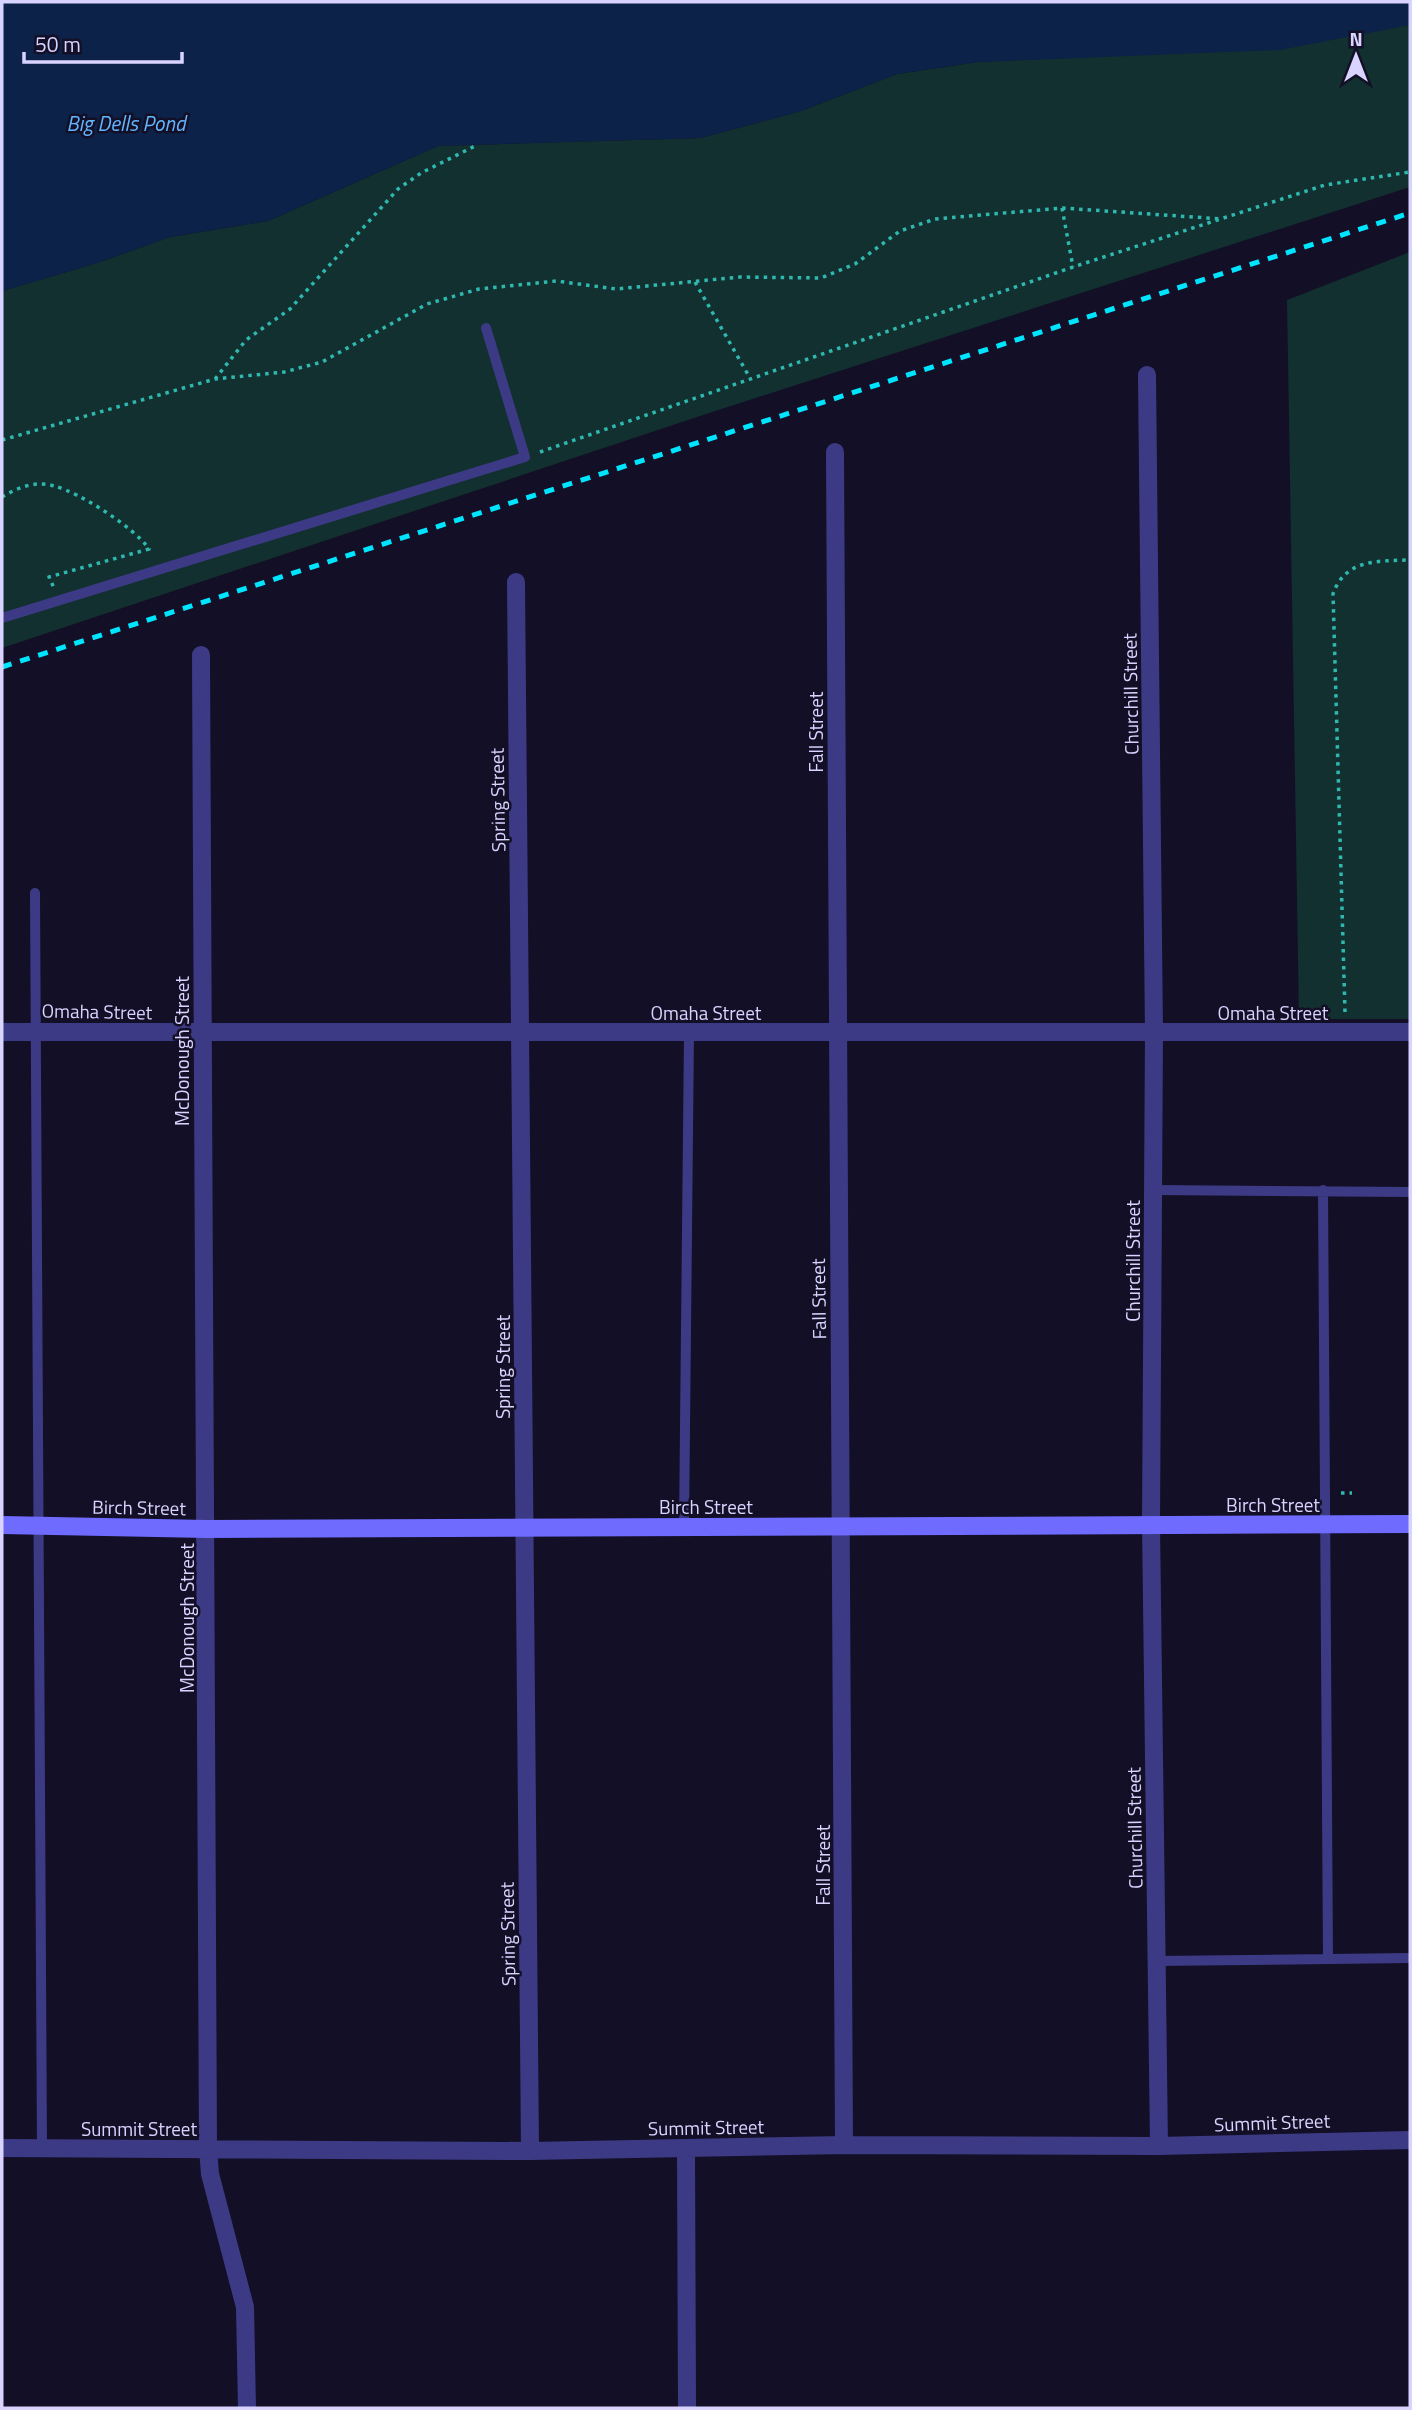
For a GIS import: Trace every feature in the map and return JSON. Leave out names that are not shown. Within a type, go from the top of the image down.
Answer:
[{"type":"main road","name":"Birch Street","points":[[2,1525],[207,1529],[1410,1524]]},
{"type":"street","name":"Churchill Street","points":[[1147,375],[1154,1033],[1151,1524],[1159,2146]]},
{"type":"street","name":"Fall Street","points":[[835,452],[844,2145]]},
{"type":"street","name":"Spring Street","points":[[516,582],[530,2151]]},
{"type":"street","name":"McDonough Street","points":[[201,655],[208,2149],[210,2174],[245,2307],[247,2408]]},
{"type":"street","name":"Omaha Street","points":[[2,1032],[1410,1032]]},
{"type":"street","name":"Summit Street","points":[[2,2148],[530,2151],[844,2145],[1159,2146],[1410,2140]]},
{"type":"street","points":[[686,2149],[687,2408]]},
{"type":"lane","points":[[2,618],[525,457],[486,328]]},
{"type":"lane","points":[[35,893],[42,2148]]},
{"type":"lane","points":[[684,1527],[689,1033]]},
{"type":"lane","points":[[1153,1191],[1410,1192]]},
{"type":"lane","points":[[1323,1191],[1328,1959]]},
{"type":"lane","points":[[1156,1961],[1410,1958]]},
{"type":"path","points":[[215,379],[246,340],[290,309],[398,189],[421,173],[477,145]]},
{"type":"path","points":[[525,457],[1073,267],[1325,185],[1410,172]]},
{"type":"path","points":[[2,440],[215,379],[284,372],[322,362],[427,304],[479,289],[556,281],[617,289],[740,276],[821,278],[855,264],[882,241],[915,224],[1062,208],[1222,219]]},
{"type":"path","points":[[1062,208],[1073,267]]},
{"type":"path","points":[[695,282],[750,377]]},
{"type":"path","points":[[2,497],[19,487],[53,485],[123,523],[141,537],[149,549],[49,577],[58,600]]},
{"type":"path","points":[[1345,1032],[1333,594],[1337,582],[1356,566],[1377,561],[1410,560]]},
{"type":"path","points":[[1339,1493],[1352,1493]]},
{"type":"green space","points":[[1410,25],[1410,187],[700,416],[2,648],[2,291],[97,263],[170,237],[268,221],[438,146],[701,138],[801,111],[897,74],[978,62],[1104,56]]},
{"type":"green space","points":[[1410,252],[1410,1019],[1299,1019],[1287,300]]},
{"type":"water","name":"Big Dells Pond","points":[[2,2],[1410,2],[1410,25],[1280,50],[978,62],[897,74],[801,111],[701,138],[438,146],[268,221],[170,237],[97,263],[2,291]]},
{"type":"railway","points":[[2,667],[1410,213]]}]
